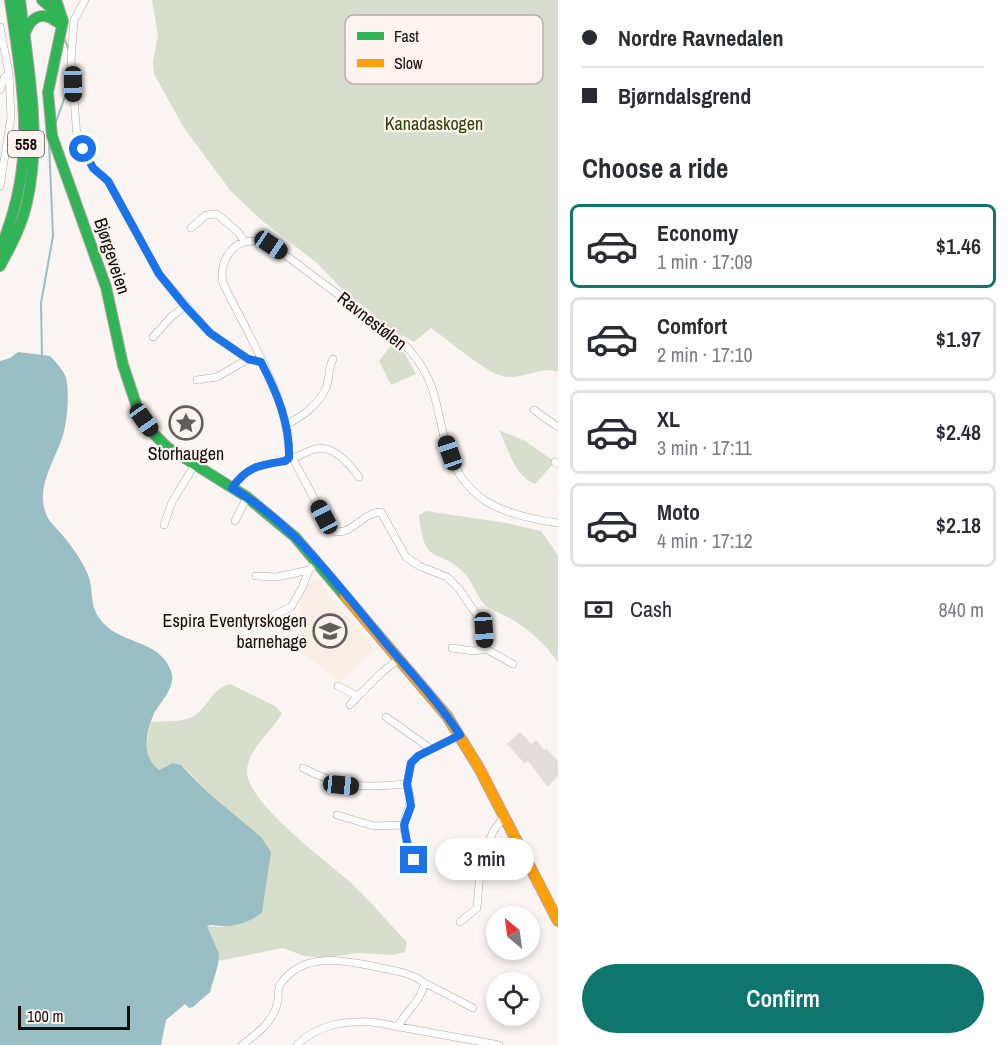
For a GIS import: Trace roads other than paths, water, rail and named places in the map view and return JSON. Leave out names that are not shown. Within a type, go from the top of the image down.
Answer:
[{"type":"main road","name":"558","points":[[0,249],[18,206],[24,174],[26,144],[23,99],[10,0]]},
{"type":"main road","name":"558","points":[[0,266],[13,245],[22,222],[33,158],[33,110],[20,0]]},
{"type":"main road","name":"Bjørgeveien","points":[[49,1],[60,36]]},
{"type":"main road","name":"Bjørgeveien","points":[[49,1],[63,16],[48,92],[52,136],[106,287],[129,387],[138,410],[152,432],[167,447],[194,466],[246,496],[282,525],[317,562],[399,659],[460,735],[558,921]]},
{"type":"main road","points":[[24,36],[28,23],[36,16],[45,14],[57,22]]},
{"type":"street","points":[[85,0],[75,20],[72,50],[74,120],[77,137],[93,168],[108,181],[159,274],[185,306],[210,333],[248,359],[261,362]]},
{"type":"street","points":[[0,27],[9,74],[11,117],[0,186]]},
{"type":"street","points":[[0,90],[4,78],[9,74]]},
{"type":"street","points":[[191,228],[206,215],[217,214],[238,232],[245,242],[229,253],[223,263],[221,274],[223,284],[274,388],[286,424],[291,458],[331,530],[337,533],[344,532],[371,514],[381,512],[406,557],[452,582],[481,621],[486,649]]},
{"type":"street","name":"Ravnestølen","points":[[245,242],[256,241],[271,245],[387,329],[411,351],[437,397],[446,441],[454,464],[473,492],[489,505],[509,514],[558,523]]},
{"type":"street","points":[[153,337],[171,317],[185,306]]},
{"type":"street","points":[[197,381],[217,377],[248,359]]},
{"type":"street","points":[[286,424],[304,414],[320,398],[327,387],[333,359]]},
{"type":"street","points":[[534,410],[558,426]]},
{"type":"street","points":[[232,488],[251,468],[285,461],[315,448],[334,452],[349,463],[360,477]]},
{"type":"street","points":[[164,525],[172,502],[194,466]]},
{"type":"street","points":[[235,520],[246,496]]},
{"type":"street","points":[[248,624],[291,608],[309,570],[317,562]]},
{"type":"street","points":[[256,576],[277,577],[309,570]]},
{"type":"street","points":[[452,648],[474,651],[486,649],[513,664]]},
{"type":"street","points":[[350,705],[381,673],[399,659]]},
{"type":"street","points":[[338,686],[358,696]]},
{"type":"street","points":[[386,717],[431,749]]},
{"type":"street","points":[[414,860],[408,848],[404,825],[411,806],[407,784],[411,763],[418,756],[460,735]]},
{"type":"street","points":[[303,768],[341,785],[374,788],[407,784]]},
{"type":"street","points":[[337,815],[374,826],[404,825]]},
{"type":"street","points":[[460,922],[477,908],[480,872],[477,867],[494,830],[503,818]]},
{"type":"street","points":[[242,1045],[265,1027],[274,1014],[280,984],[288,975],[304,965],[317,961],[338,960],[413,974],[425,983],[473,1008]]},
{"type":"street","points":[[398,1027],[403,1016],[421,997],[425,983]]},
{"type":"street","points":[[297,1045],[312,1033],[338,1023],[372,1022],[499,1045]]},
{"type":"street","points":[[450,1045],[453,1037]]},
{"type":"water","points":[[18,352],[50,356],[66,378],[68,401],[65,427],[44,484],[43,502],[46,515],[83,565],[90,581],[94,608],[100,619],[117,633],[157,653],[165,660],[171,671],[170,689],[153,716],[148,730],[147,745],[150,758],[159,770],[173,763],[181,765],[206,791],[261,837],[271,852],[262,912],[249,921],[226,926],[207,926],[219,954],[210,992],[193,1007],[189,1008],[185,1004],[166,1020],[161,1045],[0,1045],[0,361]]},
{"type":"waterway","points":[[64,37],[69,51]]},
{"type":"waterway","points":[[56,122],[70,82]]},
{"type":"waterway","points":[[42,355],[41,303],[53,236],[49,142]]},
{"type":"place","name":"Storhaugen","points":[[186,423]]},
{"type":"place","name":"Espira Eventyrskogen barnehage","points":[[330,631]]},
{"type":"park label","name":"Kanadaskogen","points":[[434,124]]}]
